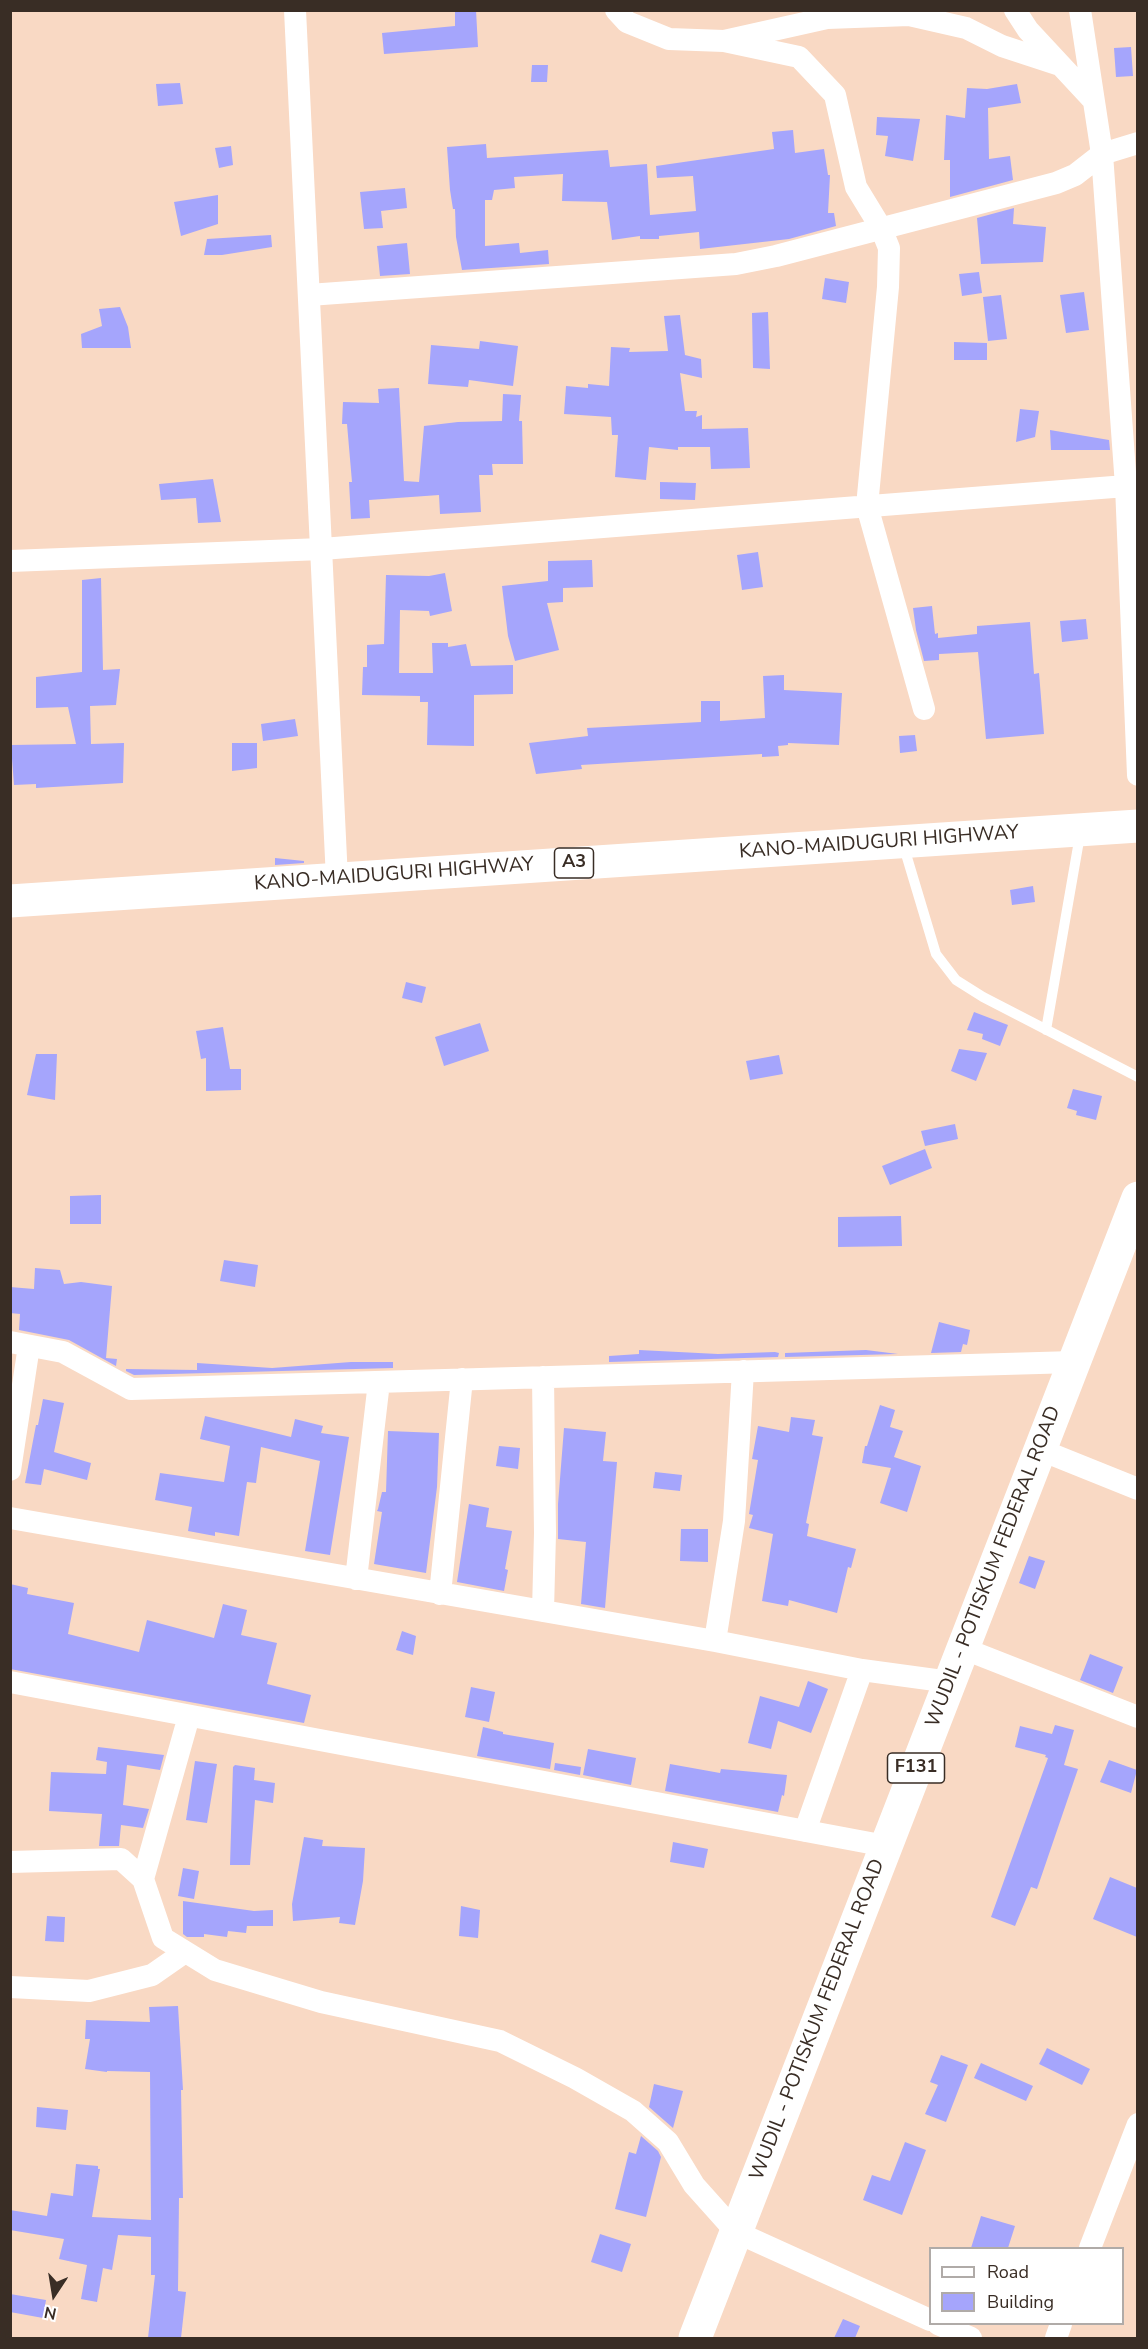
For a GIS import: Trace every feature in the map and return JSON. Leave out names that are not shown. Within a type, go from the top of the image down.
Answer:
[{"type":"main road","name":"KANO-MAIDUGURI HIGHWAY","points":[[10,901],[1137,826]]},
{"type":"main road","name":"WUDIL - POTISKUM FEDERAL ROAD","points":[[694,2338],[1135,1210]]},
{"type":"street","points":[[295,10],[337,879]]},
{"type":"street","points":[[616,10],[627,22],[669,39],[724,41],[799,57],[835,95],[856,187],[881,228],[889,248],[888,287],[867,506],[924,709]]},
{"type":"street","points":[[1015,10],[1028,30],[1094,101]]},
{"type":"street","points":[[1080,10],[1102,154],[1126,486],[1137,775]]},
{"type":"street","points":[[724,41],[827,18],[909,15],[966,28],[1002,46],[1060,65]]},
{"type":"street","points":[[309,295],[736,264],[776,256],[1056,183],[1075,175],[1102,154],[1137,143]]},
{"type":"street","points":[[10,561],[322,549],[1126,486]]},
{"type":"street","points":[[10,1470],[20,1344],[63,1352],[131,1389],[1074,1362]]},
{"type":"street","points":[[715,1641],[734,1521],[743,1371]]},
{"type":"street","points":[[543,1377],[545,1533],[543,1611]]},
{"type":"street","points":[[440,1594],[462,1380]]},
{"type":"street","points":[[356,1579],[379,1382]]},
{"type":"street","points":[[1041,1450],[1137,1489]]},
{"type":"street","points":[[10,1518],[715,1641],[862,1670],[950,1682]]},
{"type":"street","points":[[962,1648],[1137,1717]]},
{"type":"street","points":[[806,1831],[862,1670]]},
{"type":"street","points":[[10,1682],[886,1846]]},
{"type":"street","points":[[143,1879],[189,1716]]},
{"type":"street","points":[[10,1862],[121,1859],[143,1879],[163,1938],[215,1970],[321,2002],[500,2041],[575,2078],[633,2111],[668,2142],[694,2185],[736,2232],[929,2320]]},
{"type":"street","points":[[10,1987],[89,1990],[152,1975],[185,1952]]},
{"type":"street","points":[[1090,2247],[1137,2124]]},
{"type":"street","points":[[940,2325],[971,2338]]},
{"type":"lane","points":[[1046,1030],[1081,829]]},
{"type":"lane","points":[[902,841],[936,954],[956,980],[983,997],[1137,1077]]},
{"type":"building","points":[[455,10],[476,10],[478,47],[384,54],[382,33],[455,26]]},
{"type":"building","points":[[1131,47],[1133,76],[1116,77],[1114,48]]},
{"type":"building","points":[[532,65],[548,65],[547,82],[531,82]]},
{"type":"building","points":[[180,83],[183,104],[158,106],[156,84]]},
{"type":"building","points":[[1017,84],[1021,103],[988,108],[989,159],[1010,156],[1013,180],[950,197],[950,160],[944,160],[946,115],[965,118],[967,88],[987,89]]},
{"type":"building","points":[[877,117],[920,119],[913,161],[885,156],[888,136],[876,135]]},
{"type":"building","points":[[793,130],[795,153],[824,149],[828,175],[830,175],[828,213],[834,213],[836,226],[789,239],[700,249],[699,232],[659,236],[659,239],[640,239],[640,236],[612,240],[607,202],[562,201],[563,174],[514,177],[515,188],[494,190],[492,200],[485,200],[485,246],[519,243],[520,253],[548,250],[549,264],[462,270],[456,237],[455,209],[453,209],[450,190],[447,147],[486,144],[487,158],[608,150],[610,167],[647,164],[650,215],[696,211],[693,176],[657,178],[656,166],[774,149],[772,132]]},
{"type":"building","points":[[231,146],[233,165],[219,168],[215,148]]},
{"type":"building","points":[[405,188],[407,208],[381,211],[383,228],[364,229],[360,192]]},
{"type":"building","points":[[218,195],[218,224],[181,236],[174,202]]},
{"type":"building","points":[[1014,208],[1013,224],[1046,227],[1043,262],[981,264],[977,218]]},
{"type":"building","points":[[271,235],[272,247],[222,255],[204,255],[207,239]]},
{"type":"building","points":[[407,243],[410,274],[380,276],[377,246]]},
{"type":"building","points":[[979,272],[982,293],[962,296],[959,274]]},
{"type":"building","points":[[825,278],[849,282],[846,303],[822,299]]},
{"type":"building","points":[[1084,292],[1089,330],[1066,333],[1060,295]]},
{"type":"building","points":[[1001,295],[1007,339],[988,341],[983,297]]},
{"type":"building","points":[[120,307],[128,327],[131,348],[82,348],[81,334],[102,326],[99,309]]},
{"type":"building","points":[[768,312],[770,369],[753,368],[752,313]]},
{"type":"building","points":[[680,315],[685,355],[701,359],[702,378],[680,373],[685,411],[697,411],[696,417],[702,415],[702,429],[748,428],[750,468],[711,469],[710,447],[678,447],[678,450],[649,447],[646,480],[615,477],[618,435],[612,435],[611,417],[564,414],[566,386],[588,388],[588,384],[609,386],[611,347],[630,348],[629,352],[668,351],[664,316]]},
{"type":"building","points":[[480,341],[518,346],[513,386],[469,380],[468,387],[428,384],[431,345],[479,349]]},
{"type":"building","points":[[954,342],[987,343],[987,360],[954,360]]},
{"type":"building","points":[[399,388],[404,481],[419,482],[424,426],[458,422],[502,421],[503,394],[521,395],[519,421],[522,421],[523,464],[492,464],[493,475],[479,475],[481,512],[440,514],[439,495],[369,500],[370,518],[351,519],[349,482],[352,482],[347,424],[342,424],[343,402],[379,403],[378,389]]},
{"type":"building","points":[[1020,409],[1039,411],[1035,437],[1016,442]]},
{"type":"building","points":[[1050,430],[1109,440],[1110,450],[1051,450]]},
{"type":"building","points":[[213,479],[221,522],[198,523],[196,498],[161,500],[159,484]]},
{"type":"building","points":[[660,482],[696,483],[695,500],[660,499]]},
{"type":"building","points":[[758,552],[763,587],[742,590],[737,555]]},
{"type":"building","points":[[592,560],[593,587],[563,588],[563,602],[547,603],[559,650],[515,661],[508,636],[502,586],[548,581],[548,561]]},
{"type":"building","points":[[445,573],[452,611],[430,616],[429,611],[400,610],[399,673],[433,673],[432,643],[448,643],[448,647],[466,644],[471,666],[513,665],[513,694],[474,695],[474,746],[427,745],[428,702],[420,702],[420,696],[362,695],[363,667],[367,667],[367,645],[384,644],[386,575],[429,576]]},
{"type":"building","points":[[101,578],[103,670],[120,669],[116,705],[90,706],[91,744],[124,743],[123,783],[36,788],[36,784],[14,785],[11,745],[76,744],[68,707],[36,708],[36,677],[82,672],[82,580]]},
{"type":"building","points":[[932,606],[935,634],[938,633],[938,638],[977,634],[977,626],[1030,622],[1034,674],[1039,673],[1044,734],[986,739],[978,652],[939,654],[939,660],[924,661],[913,608]]},
{"type":"building","points":[[1086,619],[1088,639],[1062,642],[1060,621]]},
{"type":"building","points":[[784,675],[784,690],[842,693],[839,745],[788,743],[788,745],[778,746],[779,756],[762,757],[762,754],[581,765],[582,769],[536,774],[529,743],[588,736],[587,728],[701,722],[701,701],[720,701],[720,721],[765,718],[763,676]]},
{"type":"building","points":[[295,719],[298,736],[263,741],[261,724]]},
{"type":"building","points":[[915,735],[917,751],[900,753],[899,736]]},
{"type":"building","points":[[232,743],[257,743],[257,768],[232,771]]},
{"type":"building","points":[[275,858],[304,861],[304,863],[275,865]]},
{"type":"building","points":[[1033,886],[1035,902],[1012,905],[1010,890]]},
{"type":"building","points":[[406,982],[426,987],[422,1003],[402,998]]},
{"type":"building","points":[[974,1012],[1008,1025],[1000,1046],[982,1039],[983,1034],[967,1030]]},
{"type":"building","points":[[480,1023],[489,1051],[444,1066],[435,1037]]},
{"type":"building","points":[[223,1027],[230,1069],[241,1069],[241,1090],[206,1091],[206,1058],[201,1059],[196,1031]]},
{"type":"building","points":[[959,1049],[987,1053],[976,1081],[951,1071]]},
{"type":"building","points":[[36,1054],[57,1054],[55,1100],[27,1095]]},
{"type":"building","points":[[779,1055],[783,1074],[750,1080],[746,1061]]},
{"type":"building","points":[[1073,1089],[1102,1096],[1096,1120],[1076,1115],[1077,1111],[1067,1108]]},
{"type":"building","points":[[955,1124],[958,1139],[925,1146],[921,1131]]},
{"type":"building","points":[[925,1149],[932,1168],[890,1185],[882,1166]]},
{"type":"building","points":[[101,1195],[101,1224],[70,1224],[70,1196]]},
{"type":"building","points":[[901,1216],[902,1246],[838,1247],[838,1217]]},
{"type":"building","points":[[224,1260],[258,1265],[255,1287],[220,1281]]},
{"type":"building","points":[[35,1268],[60,1270],[64,1284],[81,1282],[112,1286],[106,1358],[117,1359],[116,1366],[69,1340],[19,1330],[20,1314],[10,1313],[10,1287],[34,1289]]},
{"type":"building","points":[[939,1322],[970,1330],[967,1345],[963,1344],[961,1352],[931,1353]]},
{"type":"building","points":[[639,1350],[718,1354],[779,1353],[778,1357],[609,1362],[609,1356],[639,1354]]},
{"type":"building","points":[[866,1350],[898,1354],[785,1357],[785,1353]]},
{"type":"building","points":[[351,1362],[393,1362],[393,1368],[134,1375],[126,1371],[126,1369],[197,1370],[197,1363],[272,1368]]},
{"type":"building","points":[[43,1399],[64,1403],[54,1452],[91,1463],[87,1480],[44,1469],[41,1485],[25,1483]]},
{"type":"building","points":[[880,1405],[895,1410],[890,1427],[903,1431],[894,1457],[921,1466],[907,1512],[880,1503],[891,1468],[862,1463],[865,1446],[867,1446]]},
{"type":"building","points":[[205,1416],[291,1437],[295,1419],[323,1426],[321,1433],[349,1437],[330,1555],[305,1551],[320,1461],[261,1447],[256,1483],[247,1482],[239,1536],[215,1532],[215,1536],[188,1531],[192,1507],[155,1500],[160,1473],[224,1482],[230,1446],[200,1439]]},
{"type":"building","points":[[791,1417],[815,1420],[812,1435],[823,1437],[806,1523],[809,1524],[807,1536],[856,1549],[851,1568],[848,1567],[837,1613],[789,1600],[788,1606],[762,1601],[773,1534],[749,1528],[753,1515],[749,1514],[758,1460],[752,1459],[758,1426],[789,1432]]},
{"type":"building","points":[[564,1428],[606,1432],[603,1461],[617,1462],[605,1608],[581,1604],[586,1542],[558,1539],[558,1504]]},
{"type":"building","points":[[388,1431],[439,1433],[437,1487],[426,1573],[374,1564],[382,1512],[377,1511],[382,1492],[386,1492]]},
{"type":"building","points":[[499,1446],[520,1448],[518,1469],[496,1466]]},
{"type":"building","points":[[655,1472],[682,1475],[680,1491],[653,1488]]},
{"type":"building","points":[[469,1504],[489,1508],[486,1527],[512,1531],[505,1569],[508,1570],[504,1591],[457,1582]]},
{"type":"building","points":[[681,1529],[708,1529],[708,1562],[680,1561]]},
{"type":"building","points":[[1029,1556],[1045,1561],[1035,1589],[1019,1583]]},
{"type":"building","points":[[10,1584],[28,1588],[27,1594],[74,1603],[68,1634],[139,1652],[147,1620],[214,1638],[223,1604],[247,1610],[241,1635],[277,1643],[267,1684],[311,1695],[304,1723],[10,1669]]},
{"type":"building","points":[[402,1631],[416,1636],[413,1655],[396,1650]]},
{"type":"building","points":[[1090,1654],[1123,1667],[1113,1693],[1080,1680]]},
{"type":"building","points":[[808,1681],[828,1689],[811,1733],[778,1721],[771,1749],[748,1743],[760,1696],[799,1707]]},
{"type":"building","points":[[471,1687],[495,1692],[489,1722],[465,1717]]},
{"type":"building","points":[[1055,1725],[1074,1730],[1064,1765],[1078,1769],[1037,1889],[1031,1887],[1015,1926],[991,1917],[1048,1758],[1045,1757],[1046,1755],[1015,1747],[1020,1726],[1052,1734]]},
{"type":"building","points":[[483,1727],[503,1732],[503,1734],[554,1743],[550,1769],[477,1756]]},
{"type":"building","points":[[98,1747],[164,1755],[160,1770],[127,1765],[123,1805],[149,1809],[143,1828],[121,1825],[119,1846],[99,1846],[102,1814],[49,1811],[51,1772],[106,1774],[107,1762],[96,1760]]},
{"type":"building","points":[[588,1749],[636,1758],[631,1785],[583,1775]]},
{"type":"building","points":[[1109,1760],[1137,1770],[1131,1793],[1100,1782]]},
{"type":"building","points":[[195,1761],[217,1764],[207,1823],[186,1820]]},
{"type":"building","points":[[555,1763],[581,1767],[580,1775],[554,1770]]},
{"type":"building","points":[[670,1764],[720,1773],[721,1769],[787,1775],[784,1796],[782,1795],[778,1812],[665,1791]]},
{"type":"building","points":[[235,1765],[255,1768],[254,1780],[275,1783],[273,1803],[255,1800],[250,1865],[230,1865],[233,1767]]},
{"type":"building","points":[[304,1837],[323,1840],[322,1846],[365,1848],[363,1881],[355,1925],[339,1923],[340,1917],[293,1921],[292,1904]]},
{"type":"building","points":[[673,1842],[708,1849],[704,1868],[670,1862]]},
{"type":"building","points":[[183,1868],[199,1871],[194,1899],[178,1896]]},
{"type":"building","points":[[1110,1877],[1137,1888],[1137,1937],[1093,1919]]},
{"type":"building","points":[[183,1901],[254,1911],[273,1910],[273,1926],[247,1926],[246,1933],[228,1931],[227,1937],[204,1934],[204,1937],[187,1937],[183,1934]]},
{"type":"building","points":[[461,1906],[480,1910],[478,1938],[459,1936]]},
{"type":"building","points":[[47,1916],[65,1917],[64,1942],[45,1941]]},
{"type":"building","points":[[178,2006],[183,2090],[181,2090],[183,2198],[179,2198],[178,2291],[186,2292],[181,2338],[148,2338],[155,2275],[151,2275],[151,2237],[118,2235],[112,2270],[103,2268],[97,2302],[81,2299],[87,2265],[59,2259],[64,2239],[10,2230],[10,2210],[47,2216],[51,2193],[73,2196],[76,2164],[98,2166],[100,2169],[92,2217],[151,2220],[150,2072],[107,2072],[85,2069],[90,2039],[85,2039],[86,2020],[150,2022],[149,2007]]},
{"type":"building","points":[[1047,2048],[1090,2069],[1082,2085],[1039,2064]]},
{"type":"building","points":[[941,2055],[968,2065],[946,2122],[925,2114],[938,2085],[930,2082]]},
{"type":"building","points":[[981,2063],[1033,2086],[1026,2101],[974,2078]]},
{"type":"building","points":[[654,2084],[683,2091],[673,2128],[649,2107]]},
{"type":"building","points":[[37,2107],[68,2110],[66,2130],[36,2127]]},
{"type":"building","points":[[641,2136],[658,2151],[661,2157],[646,2217],[615,2209],[629,2152],[636,2154]]},
{"type":"building","points":[[905,2142],[926,2150],[902,2215],[863,2200],[872,2175],[890,2181]]},
{"type":"building","points":[[981,2216],[1015,2226],[1008,2247],[971,2247]]},
{"type":"building","points":[[600,2234],[631,2244],[622,2272],[591,2262]]},
{"type":"building","points":[[10,2294],[46,2300],[43,2318],[10,2312]]},
{"type":"building","points":[[843,2319],[860,2326],[855,2338],[834,2338]]}]
